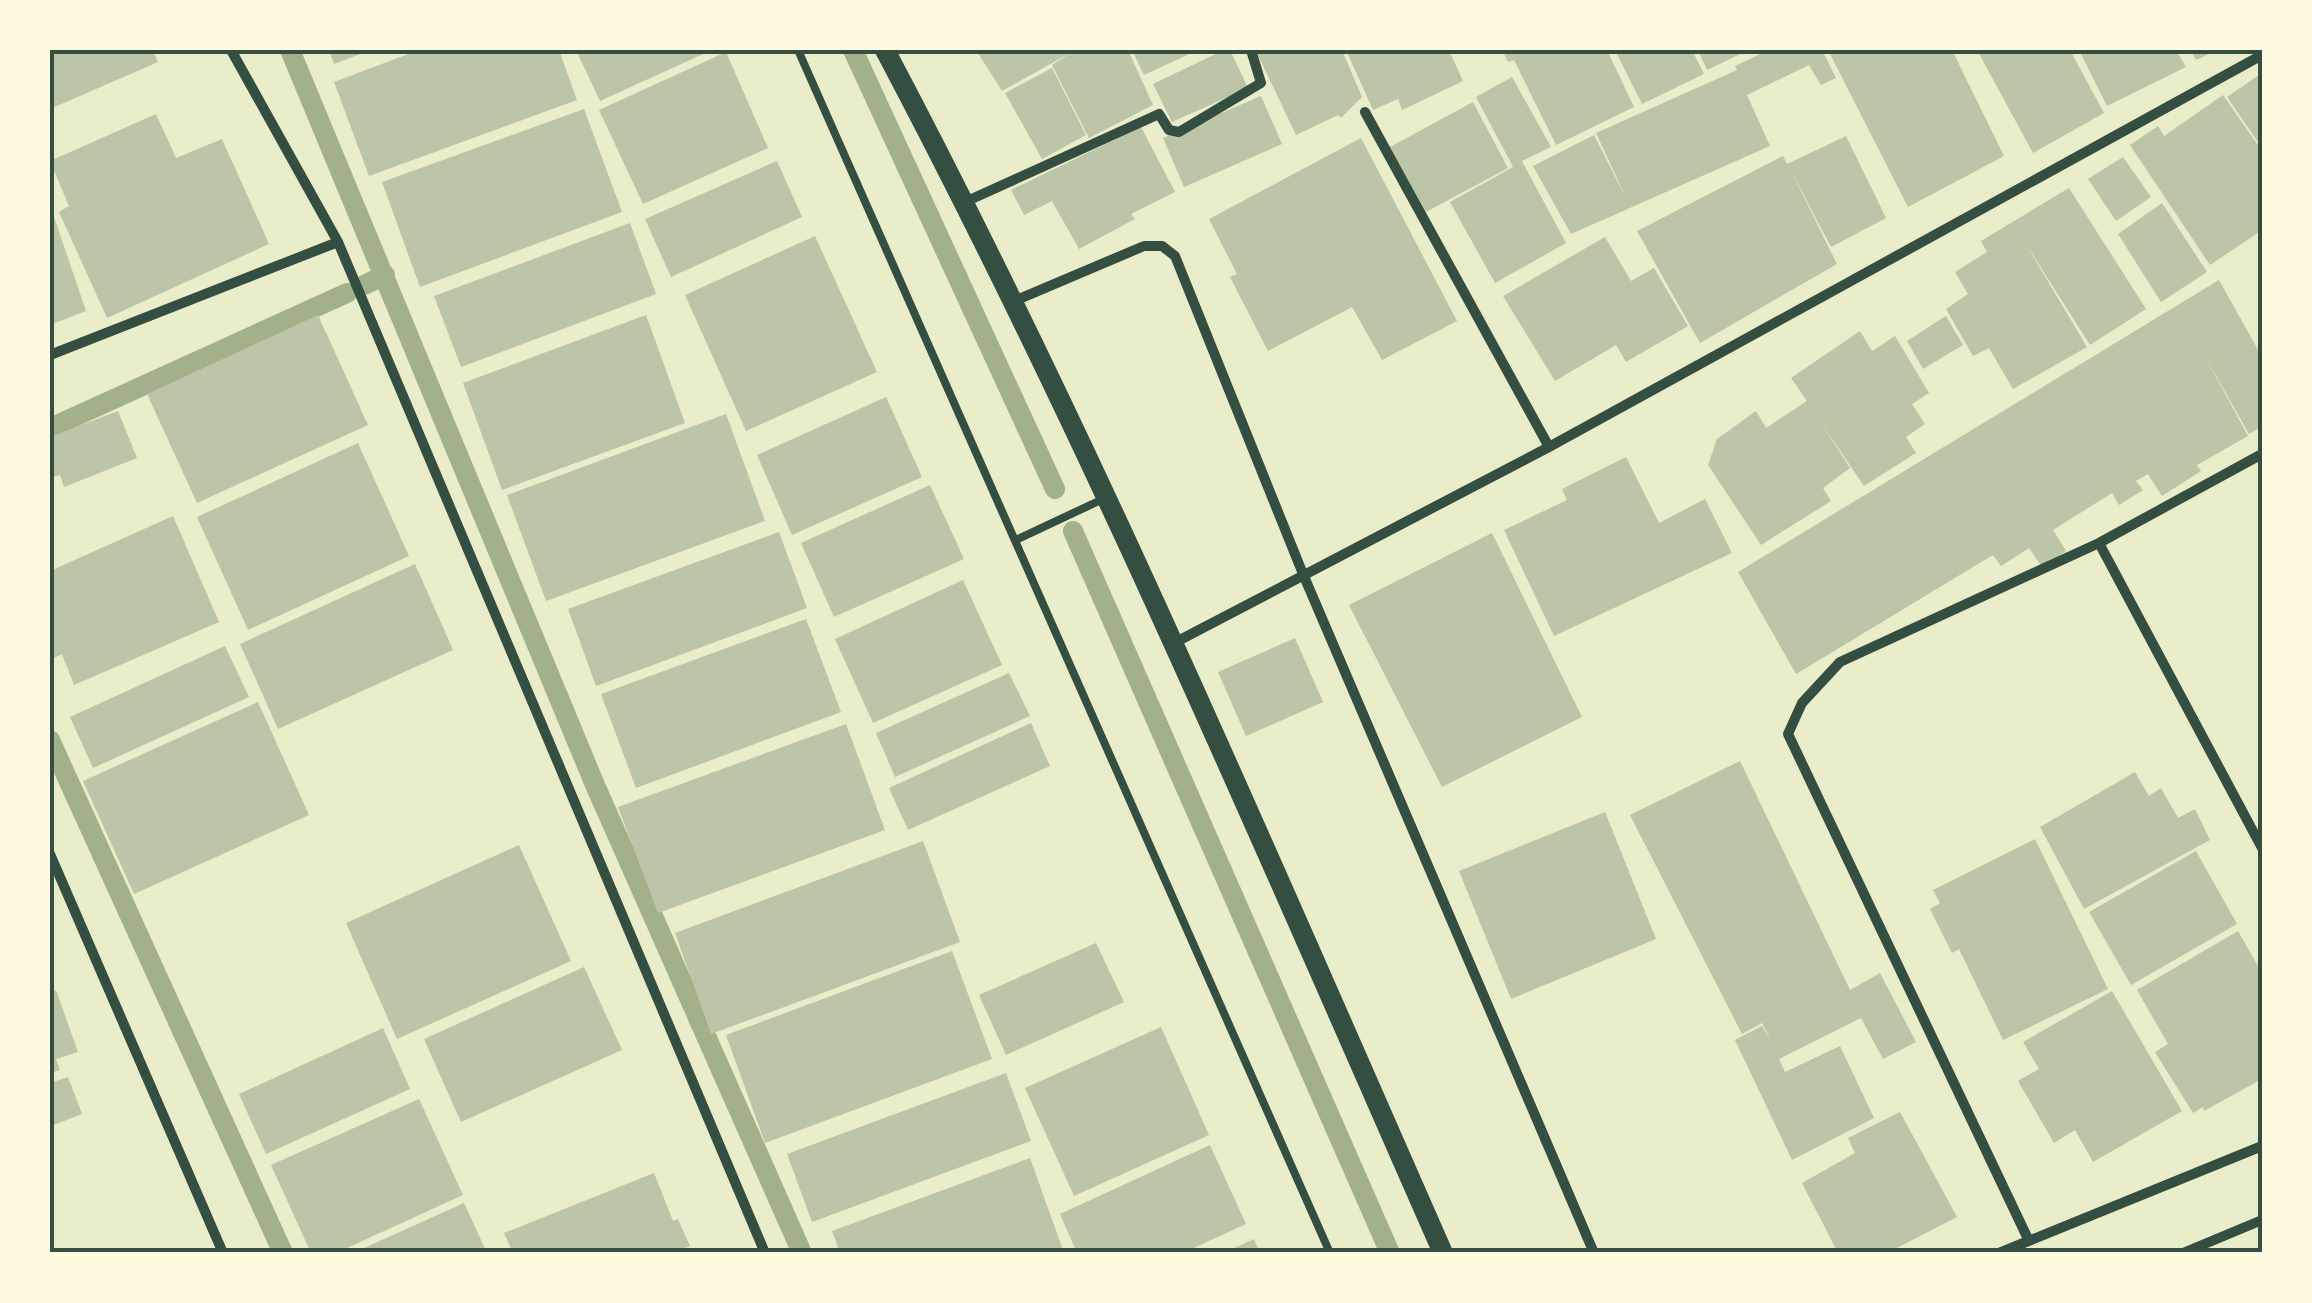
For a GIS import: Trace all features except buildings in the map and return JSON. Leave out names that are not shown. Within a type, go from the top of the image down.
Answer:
[{"type":"main road","points":[[884,50],[965,202],[1174,643],[1444,1253]]},
{"type":"street","points":[[232,50],[338,242],[765,1253]]},
{"type":"street","points":[[965,202],[1160,114],[1168,130],[1178,132],[1262,83],[1251,50]]},
{"type":"street","points":[[1174,643],[1549,446],[2262,55]]},
{"type":"street","points":[[1364,112],[1549,446]]},
{"type":"street","points":[[50,354],[338,242]]},
{"type":"street","points":[[1012,302],[1144,246],[1162,246],[1175,256],[1302,574],[1594,1253]]},
{"type":"street","points":[[2028,1241],[1788,734],[1802,702],[1840,662],[2100,543],[2262,454]]},
{"type":"street","points":[[2100,543],[2262,848]]},
{"type":"street","points":[[50,854],[223,1253]]},
{"type":"street","points":[[1999,1253],[2262,1146]]},
{"type":"street","points":[[2182,1253],[2262,1220]]},
{"type":"lane","points":[[798,50],[1330,1253]]},
{"type":"lane","points":[[1016,540],[1104,498]]},
{"type":"waterway","points":[[290,50],[595,785],[802,1253]]},
{"type":"waterway","points":[[853,50],[1055,489]]},
{"type":"waterway","points":[[364,285],[385,275]]},
{"type":"waterway","points":[[50,428],[347,293]]},
{"type":"waterway","points":[[1073,531],[1390,1253]]},
{"type":"waterway","points":[[50,740],[283,1253]]}]
